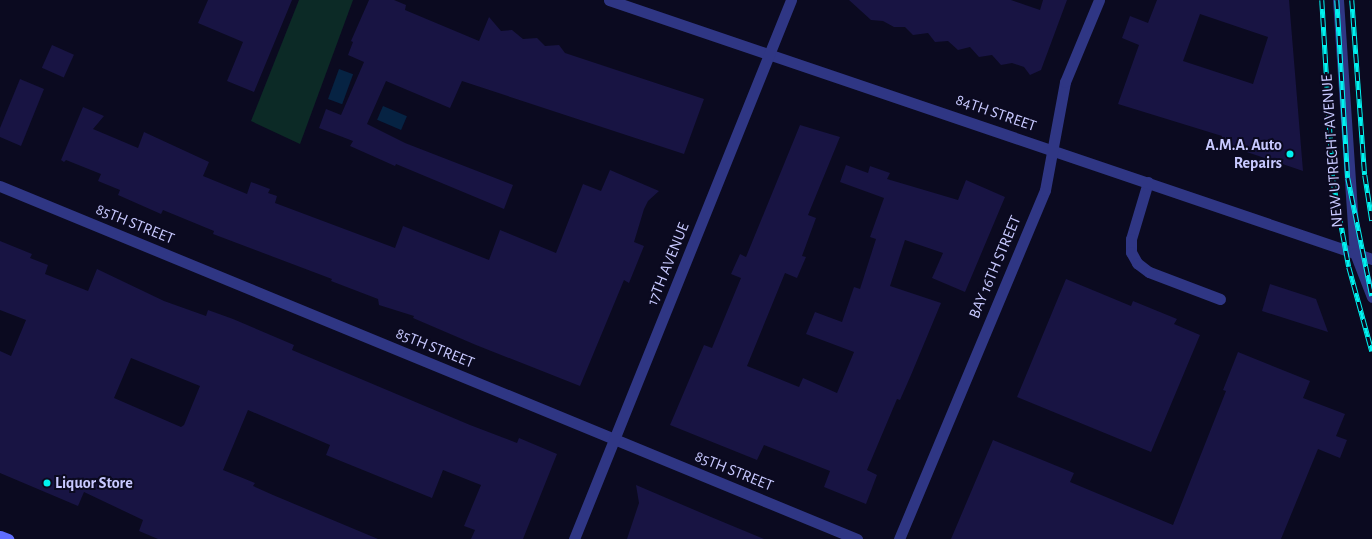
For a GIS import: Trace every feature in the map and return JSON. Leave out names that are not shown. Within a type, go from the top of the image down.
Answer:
[{"type":"main road","points":[[0,536],[8,539]]},
{"type":"street","name":"84TH STREET","points":[[609,0],[1372,259]]},
{"type":"street","name":"17TH AVENUE","points":[[574,539],[615,440],[768,53],[791,0]]},
{"type":"street","name":"BAY 16TH STREET","points":[[899,539],[1045,190],[1054,150],[1065,82],[1099,0]]},
{"type":"street","name":"NEW UTRECHT AVENUE","points":[[1338,0],[1355,253],[1372,296]]},
{"type":"street","points":[[1148,182],[1131,239],[1131,252],[1137,263],[1149,272],[1220,299]]},
{"type":"street","name":"85TH STREET","points":[[0,186],[857,539]]},
{"type":"green space","points":[[299,0],[353,0],[300,144],[251,121]]},
{"type":"water","points":[[339,69],[353,74],[342,104],[328,99]]},
{"type":"water","points":[[383,106],[407,116],[401,130],[377,120]]},
{"type":"building","points":[[208,0],[292,0],[254,92],[227,81],[243,42],[198,23]]},
{"type":"building","points":[[369,0],[394,0],[406,5],[405,10],[479,41],[489,17],[501,31],[512,30],[523,39],[537,38],[545,46],[559,45],[565,53],[704,99],[684,154],[462,81],[450,108],[386,81],[367,124],[405,143],[513,185],[504,209],[396,164],[395,166],[350,146],[353,141],[319,128],[326,109],[341,115],[364,62],[348,55],[353,42],[351,41]]},
{"type":"building","points":[[849,0],[1011,0],[1040,10],[1043,0],[1067,0],[1041,70],[1030,75],[1024,67],[1012,63],[1001,65],[992,55],[979,57],[970,47],[958,50],[948,41],[935,42],[928,33],[913,35],[905,27],[894,27],[883,21],[871,20]]},
{"type":"building","points":[[1157,0],[1289,0],[1303,171],[1220,143],[1222,136],[1118,104],[1139,45],[1122,38],[1130,16],[1148,23]],"holes":[[[1200,14],[1268,37],[1253,84],[1183,61]]]},
{"type":"building","points":[[52,45],[74,55],[64,78],[42,68]]},
{"type":"building","points":[[20,79],[44,89],[21,146],[0,137],[0,128]]},
{"type":"building","points":[[83,107],[104,116],[93,129],[138,148],[144,132],[209,162],[203,176],[247,194],[251,182],[270,189],[268,193],[277,196],[275,203],[395,248],[403,226],[489,260],[500,230],[556,253],[583,184],[601,191],[610,170],[659,191],[648,201],[644,209],[634,242],[644,246],[629,283],[624,280],[580,386],[476,345],[413,318],[414,316],[379,305],[378,299],[331,281],[332,279],[213,234],[214,231],[163,210],[161,214],[118,195],[120,190],[98,181],[101,174],[66,160],[64,162],[61,160]]},
{"type":"building","points":[[800,125],[840,137],[808,215],[816,218],[802,256],[806,257],[797,278],[785,273],[747,366],[799,387],[803,378],[837,393],[854,352],[806,334],[815,312],[842,322],[854,287],[860,289],[876,239],[870,237],[884,198],[840,182],[846,165],[868,173],[870,166],[890,173],[887,179],[958,200],[966,180],[1005,197],[965,292],[932,278],[943,253],[905,240],[890,286],[941,303],[900,400],[897,399],[867,470],[877,475],[866,504],[824,487],[830,471],[764,445],[757,460],[670,425],[704,345],[712,348],[741,278],[731,274],[740,254],[746,257]]},
{"type":"building","points":[[0,241],[32,254],[30,258],[48,265],[45,274],[88,291],[97,269],[164,301],[206,316],[208,310],[233,319],[294,345],[292,350],[470,425],[517,443],[519,438],[557,454],[523,539],[471,539],[475,530],[464,526],[481,485],[443,470],[432,498],[326,455],[330,445],[248,410],[223,470],[255,483],[253,486],[273,495],[378,539],[158,539],[139,531],[143,520],[84,492],[78,506],[0,473],[0,351],[11,356],[26,320],[0,310]],"holes":[[[131,358],[200,386],[184,425],[181,427],[114,398]]]},
{"type":"building","points":[[1066,279],[1131,306],[1133,301],[1177,319],[1174,324],[1200,335],[1151,452],[1017,397]]},
{"type":"building","points":[[1270,284],[1316,299],[1328,332],[1262,311]]},
{"type":"building","points":[[1238,352],[1310,381],[1303,398],[1345,414],[1336,436],[1347,440],[1340,458],[1318,449],[1281,539],[951,539],[993,440],[1074,473],[1070,482],[1173,525],[1226,391],[1223,390]]},
{"type":"building","points":[[636,485],[764,539],[627,539],[639,503]]},
{"type":"railway","points":[[1322,0],[1333,180],[1349,267],[1372,351]]},
{"type":"railway","points":[[1337,0],[1348,178],[1372,296]]},
{"type":"railway","points":[[1352,0],[1365,175],[1372,220]]},
{"type":"place","name":"A.M.A. Auto Repairs","points":[[1290,154]]},
{"type":"place","name":"Liquor Store","points":[[47,483]]}]
